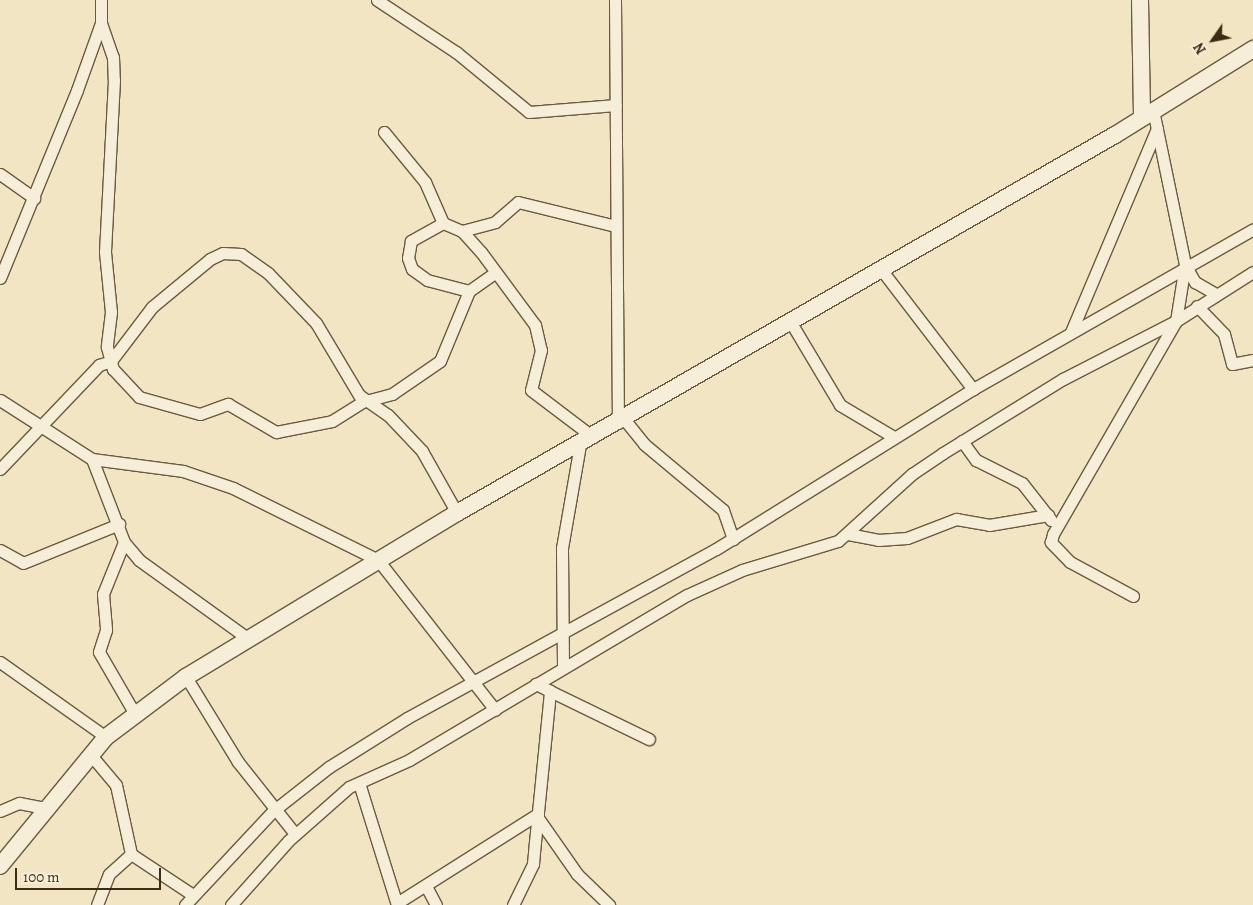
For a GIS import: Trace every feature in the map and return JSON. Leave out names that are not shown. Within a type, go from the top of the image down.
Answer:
[{"type":"main road","points":[[1140,0],[1148,113]]},
{"type":"main road","points":[[0,866],[44,808],[106,737],[186,677],[246,638],[457,513],[587,441],[1253,50]]},
{"type":"street","points":[[0,278],[2,265],[34,198],[101,23],[102,0]]},
{"type":"street","points":[[377,0],[456,52],[529,112],[616,105]]},
{"type":"street","points":[[615,0],[616,226],[621,421],[644,444],[724,510],[733,539]]},
{"type":"street","points":[[101,23],[113,57],[114,80],[105,252],[111,361],[139,397],[200,414],[228,404],[276,432],[310,429],[370,400],[392,394],[440,361],[469,291],[493,274]]},
{"type":"street","points":[[1148,113],[1157,128],[1185,265],[1195,282],[1216,294]]},
{"type":"street","points":[[1071,332],[1157,128]]},
{"type":"street","points":[[384,132],[424,182],[443,223],[462,231],[493,274],[530,318],[538,336],[541,350],[531,390],[587,441],[562,548],[563,666]]},
{"type":"street","points":[[0,174],[34,198]]},
{"type":"street","points":[[462,231],[495,222],[518,202],[616,226]]},
{"type":"street","points":[[443,223],[411,241],[408,258],[412,269],[427,280],[469,291]]},
{"type":"street","points":[[184,905],[273,811],[329,767],[472,680],[733,539],[973,389],[1185,265],[1253,228]]},
{"type":"street","points":[[0,470],[46,425],[99,365],[111,361],[152,307],[210,259],[223,253],[241,254],[268,273],[316,324],[348,380],[422,451],[457,513]]},
{"type":"street","points":[[1133,596],[1070,562],[1051,542],[1057,527],[1176,321],[1185,265]]},
{"type":"street","points":[[880,268],[973,389]]},
{"type":"street","points":[[232,905],[295,834],[359,783],[409,760],[495,710],[563,666],[687,595],[742,570],[799,555],[848,534],[912,474],[962,441],[1070,374],[1176,321],[1253,272]]},
{"type":"street","points":[[1197,306],[1224,334],[1232,364],[1253,360]]},
{"type":"street","points":[[790,321],[840,405],[894,437]]},
{"type":"street","points":[[0,400],[46,425],[92,459],[183,471],[232,488],[378,560],[495,710]]},
{"type":"street","points":[[962,441],[976,460],[1022,483],[1057,527]]},
{"type":"street","points":[[92,459],[119,524],[124,542],[139,560],[246,638]]},
{"type":"street","points":[[848,534],[878,540],[906,538],[956,519],[990,525],[1048,515]]},
{"type":"street","points":[[0,550],[23,563],[119,524]]},
{"type":"street","points":[[124,542],[104,594],[106,630],[99,652],[135,714]]},
{"type":"street","points":[[0,662],[106,737]]},
{"type":"street","points":[[186,677],[273,811],[295,834]]},
{"type":"street","points":[[536,684],[649,739]]},
{"type":"street","points":[[513,905],[533,864],[550,690]]},
{"type":"street","points":[[90,754],[116,785],[131,854],[193,895]]},
{"type":"street","points":[[359,783],[397,904],[427,888],[538,816]]},
{"type":"street","points":[[0,811],[19,803],[44,808]]},
{"type":"street","points":[[538,816],[592,891],[598,905]]},
{"type":"street","points":[[97,905],[109,874],[131,854]]},
{"type":"street","points":[[427,888],[436,905]]},
{"type":"street","points":[[592,891],[610,905]]}]
